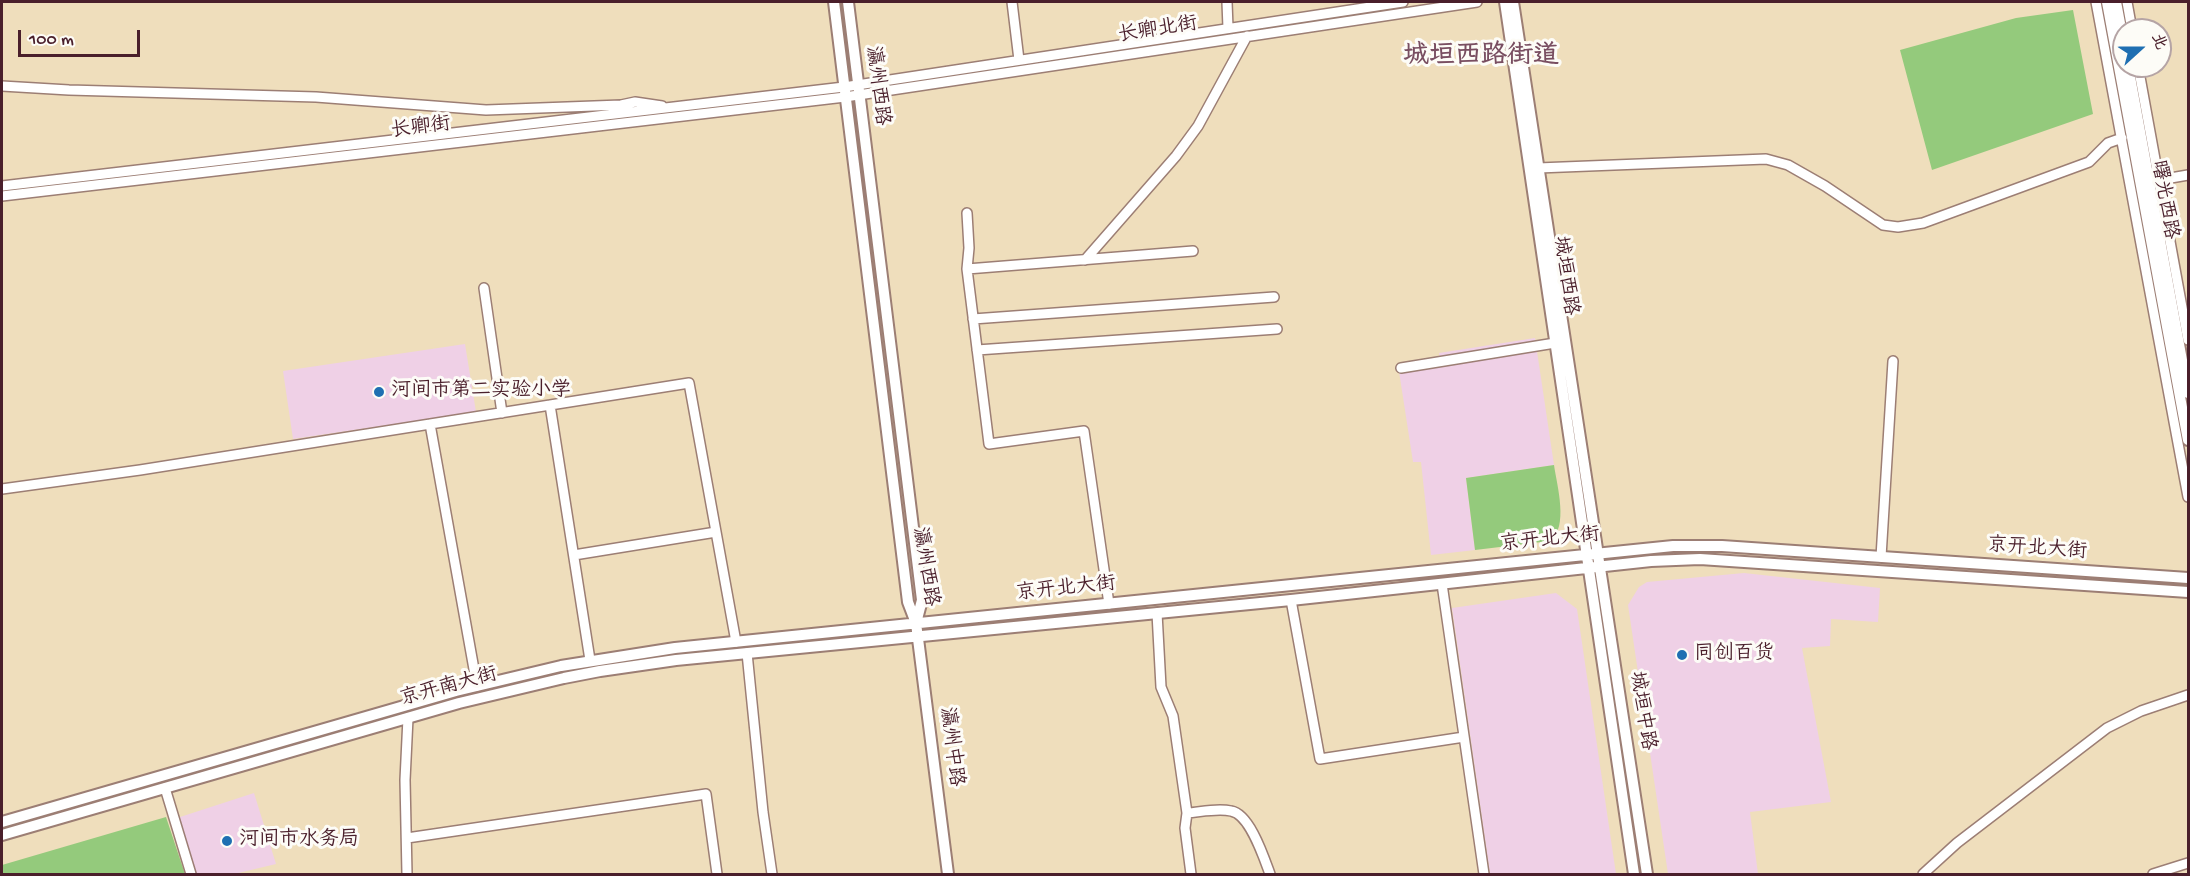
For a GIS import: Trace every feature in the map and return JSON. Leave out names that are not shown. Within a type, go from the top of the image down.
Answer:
[{"type":"main road","name":"瀛州西路","points":[[834,2],[908,602],[916,624]]},
{"type":"main road","name":"瀛州西路","points":[[848,2],[922,600],[916,624]]},
{"type":"main road","name":"城垣西路","points":[[1505,2],[1555,343],[1592,554]]},
{"type":"main road","name":"城垣西路","points":[[1513,2],[1592,554]]},
{"type":"main road","name":"曙光西路","points":[[2107,2],[2188,440]]},
{"type":"main road","points":[[2116,2],[2119,18]]},
{"type":"main road","name":"曙光西路","points":[[2131,78],[2180,300],[2188,393]]},
{"type":"main road","name":"京开北大街","points":[[916,624],[1592,554],[1700,545],[2188,578]]},
{"type":"main road","name":"城垣中路","points":[[1592,554],[1634,874]]},
{"type":"main road","name":"京开北大街","points":[[918,637],[1662,561],[1717,559],[2188,592]]},
{"type":"main road","name":"城垣中路","points":[[1594,568],[1647,874]]},
{"type":"main road","name":"瀛州中路","points":[[916,624],[948,874]]},
{"type":"main road","name":"京开南大街","points":[[2,822],[477,686],[590,660],[675,648],[916,624]]},
{"type":"main road","name":"京开南大街","points":[[2,835],[459,703],[564,678],[676,660],[918,637]]},
{"type":"street","points":[[1012,2],[1019,60]]},
{"type":"street","points":[[1227,2],[1228,28]]},
{"type":"street","name":"长卿北街","points":[[859,90],[1019,60],[1403,2]]},
{"type":"street","name":"长卿北街","points":[[845,92],[1477,2]]},
{"type":"street","points":[[2096,2],[2188,497]]},
{"type":"street","points":[[2127,2],[2130,18]]},
{"type":"street","points":[[1085,260],[1176,156],[1198,126],[1247,36]]},
{"type":"street","points":[[2140,78],[2188,340]]},
{"type":"street","points":[[2,86],[316,97],[486,110],[621,105],[635,102],[673,108]]},
{"type":"street","name":"长卿街","points":[[2,186],[673,108],[845,92]]},
{"type":"street","name":"长卿街","points":[[2,196],[845,92]]},
{"type":"street","points":[[1538,168],[1766,159],[1788,165],[1883,225],[1898,227],[1923,223],[2089,162],[2108,143],[2122,138]]},
{"type":"street","points":[[2159,180],[2188,175]]},
{"type":"street","points":[[967,213],[969,248],[967,269],[989,444],[1084,431],[1109,604]]},
{"type":"street","points":[[967,269],[1192,251]]},
{"type":"street","points":[[484,288],[502,412]]},
{"type":"street","points":[[973,319],[1274,297]]},
{"type":"street","points":[[977,350],[1277,329]]},
{"type":"street","points":[[1401,368],[1555,343]]},
{"type":"street","points":[[1881,557],[1893,361]]},
{"type":"street","points":[[2,489],[140,470],[689,383],[736,642]]},
{"type":"street","points":[[550,405],[590,660]]},
{"type":"street","points":[[430,424],[477,686]]},
{"type":"street","points":[[574,555],[716,532]]},
{"type":"street","points":[[1442,584],[1484,874]]},
{"type":"street","points":[[1291,600],[1320,759],[1464,737]]},
{"type":"street","points":[[1157,613],[1161,687],[1173,716],[1187,813],[1185,828],[1191,874]]},
{"type":"street","points":[[747,653],[763,812],[772,874]]},
{"type":"street","points":[[1923,874],[1958,843],[2107,728],[2141,711],[2188,695]]},
{"type":"street","points":[[407,874],[405,780],[408,718]]},
{"type":"street","points":[[165,788],[191,874]]},
{"type":"street","points":[[407,838],[705,795],[717,874]]},
{"type":"street","points":[[1187,813],[1217,810],[1237,812],[1247,823],[1270,874]]},
{"type":"street","points":[[2153,874],[2188,863]]},
{"type":"shaded area","points":[[1535,338],[1554,465],[1466,478],[1475,550],[1431,555],[1421,462],[1413,462],[1398,365],[1440,358],[1439,353]]},
{"type":"shaded area","name":"河间市第二实验小学","points":[[465,344],[476,412],[293,439],[283,371]]},
{"type":"shaded area","points":[[1744,573],[1880,588],[1878,622],[1831,619],[1830,646],[1802,648],[1831,802],[1750,812],[1758,874],[1668,874],[1628,605],[1639,587],[1647,582]]},
{"type":"shaded area","points":[[1556,593],[1577,609],[1616,874],[1490,874],[1452,608]]},
{"type":"shaded area","name":"河间市水务局","points":[[254,793],[276,864],[234,874],[194,874],[177,818]]},
{"type":"green space","points":[[2073,10],[2093,114],[1932,170],[1900,50],[2016,18]]},
{"type":"green space","points":[[1554,465],[1560,506],[1556,535],[1550,541],[1475,550],[1466,478]]},
{"type":"green space","points":[[166,817],[185,874],[2,874],[2,865]]},
{"type":"place","name":"河间市第二实验小学","points":[[379,392]]},
{"type":"place","name":"同创百货","points":[[1682,655]]},
{"type":"place","name":"河间市水务局","points":[[227,841]]},
{"type":"district","name":"城垣西路街道","points":[[1481,58]]}]
